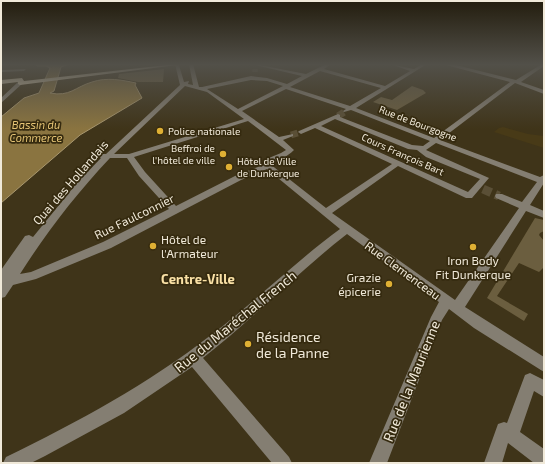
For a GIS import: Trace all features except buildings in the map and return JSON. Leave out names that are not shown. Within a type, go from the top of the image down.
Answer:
[{"type":"street","points":[[1,101],[16,86]]},
{"type":"street","name":"Quai des Hollandais","points":[[1,293],[3,282],[104,156],[181,86]]},
{"type":"street","points":[[187,86],[204,88],[278,140],[291,135]]},
{"type":"street","points":[[187,86],[196,87]]},
{"type":"street","points":[[204,88],[210,86]]},
{"type":"street","points":[[237,110],[254,104],[287,86]]},
{"type":"street","name":"Rue de Bourgogne","points":[[287,86],[348,110],[543,179]]},
{"type":"street","points":[[379,86],[384,87]]},
{"type":"street","points":[[420,149],[427,148],[511,86]]},
{"type":"street","points":[[526,86],[544,92]]},
{"type":"street","points":[[348,110],[384,87]]},
{"type":"street","points":[[1,90],[12,90]]},
{"type":"street","name":"Cours François Bart","points":[[301,132],[337,117],[411,147],[420,149],[429,155],[485,178],[480,188],[469,196],[396,164],[316,126]]},
{"type":"street","points":[[104,156],[129,156],[249,119]]},
{"type":"street","name":"Rue Faulconnier","points":[[3,282],[32,276],[107,245],[238,178],[268,166],[266,164],[267,162],[284,155],[290,150],[278,140]]},
{"type":"street","points":[[129,156],[142,174],[176,211]]},
{"type":"street","points":[[325,213],[396,164]]},
{"type":"street","name":"Rue Clemenceau","points":[[268,166],[325,213],[347,229],[452,304],[544,365]]},
{"type":"street","name":"Rue de la Maurienne","points":[[378,463],[437,317],[452,304],[525,207],[543,179]]},
{"type":"street","points":[[499,196],[544,215]]},
{"type":"street","name":"Rue du Maréchal French","points":[[12,463],[113,410],[152,386],[193,357],[235,324],[347,229]]},
{"type":"street","points":[[193,357],[283,463]]},
{"type":"street","points":[[510,435],[530,380],[544,389]]},
{"type":"street","points":[[493,463],[504,430],[544,460]]},
{"type":"shaded area","points":[[412,86],[423,90],[426,93],[397,110],[373,102],[381,97],[392,100]]},
{"type":"shaded area","points":[[503,127],[528,134],[544,136],[544,148],[494,132]]},
{"type":"shaded area","points":[[535,218],[544,220],[544,231],[539,235],[544,241],[544,267],[539,272],[519,263],[497,296],[528,314],[524,321],[487,298]]},
{"type":"water","name":"Bassin du Commerce","points":[[42,86],[56,86],[54,91],[50,93],[63,94],[83,86],[135,86],[142,98],[80,135],[1,203],[1,117],[24,98],[39,93]]},
{"type":"tunnel","points":[[338,116],[346,111]]},
{"type":"tunnel","points":[[291,135],[301,132]]},
{"type":"tunnel","points":[[483,189],[499,196]]},
{"type":"place","name":"Police nationale","points":[[160,131]]},
{"type":"place","name":"Beffroi de l'hôtel de ville","points":[[223,154]]},
{"type":"place","name":"Hôtel de Ville de Dunkerque","points":[[229,167]]},
{"type":"place","name":"Hôtel de l'Armateur","points":[[153,246]]},
{"type":"place","name":"Iron Body Fit Dunkerque","points":[[473,247]]},
{"type":"place","name":"Grazie épicerie","points":[[389,284]]},
{"type":"place","name":"Résidence de la Panne","points":[[248,344]]},
{"type":"district","name":"Centre-Ville","points":[[198,279]]}]
